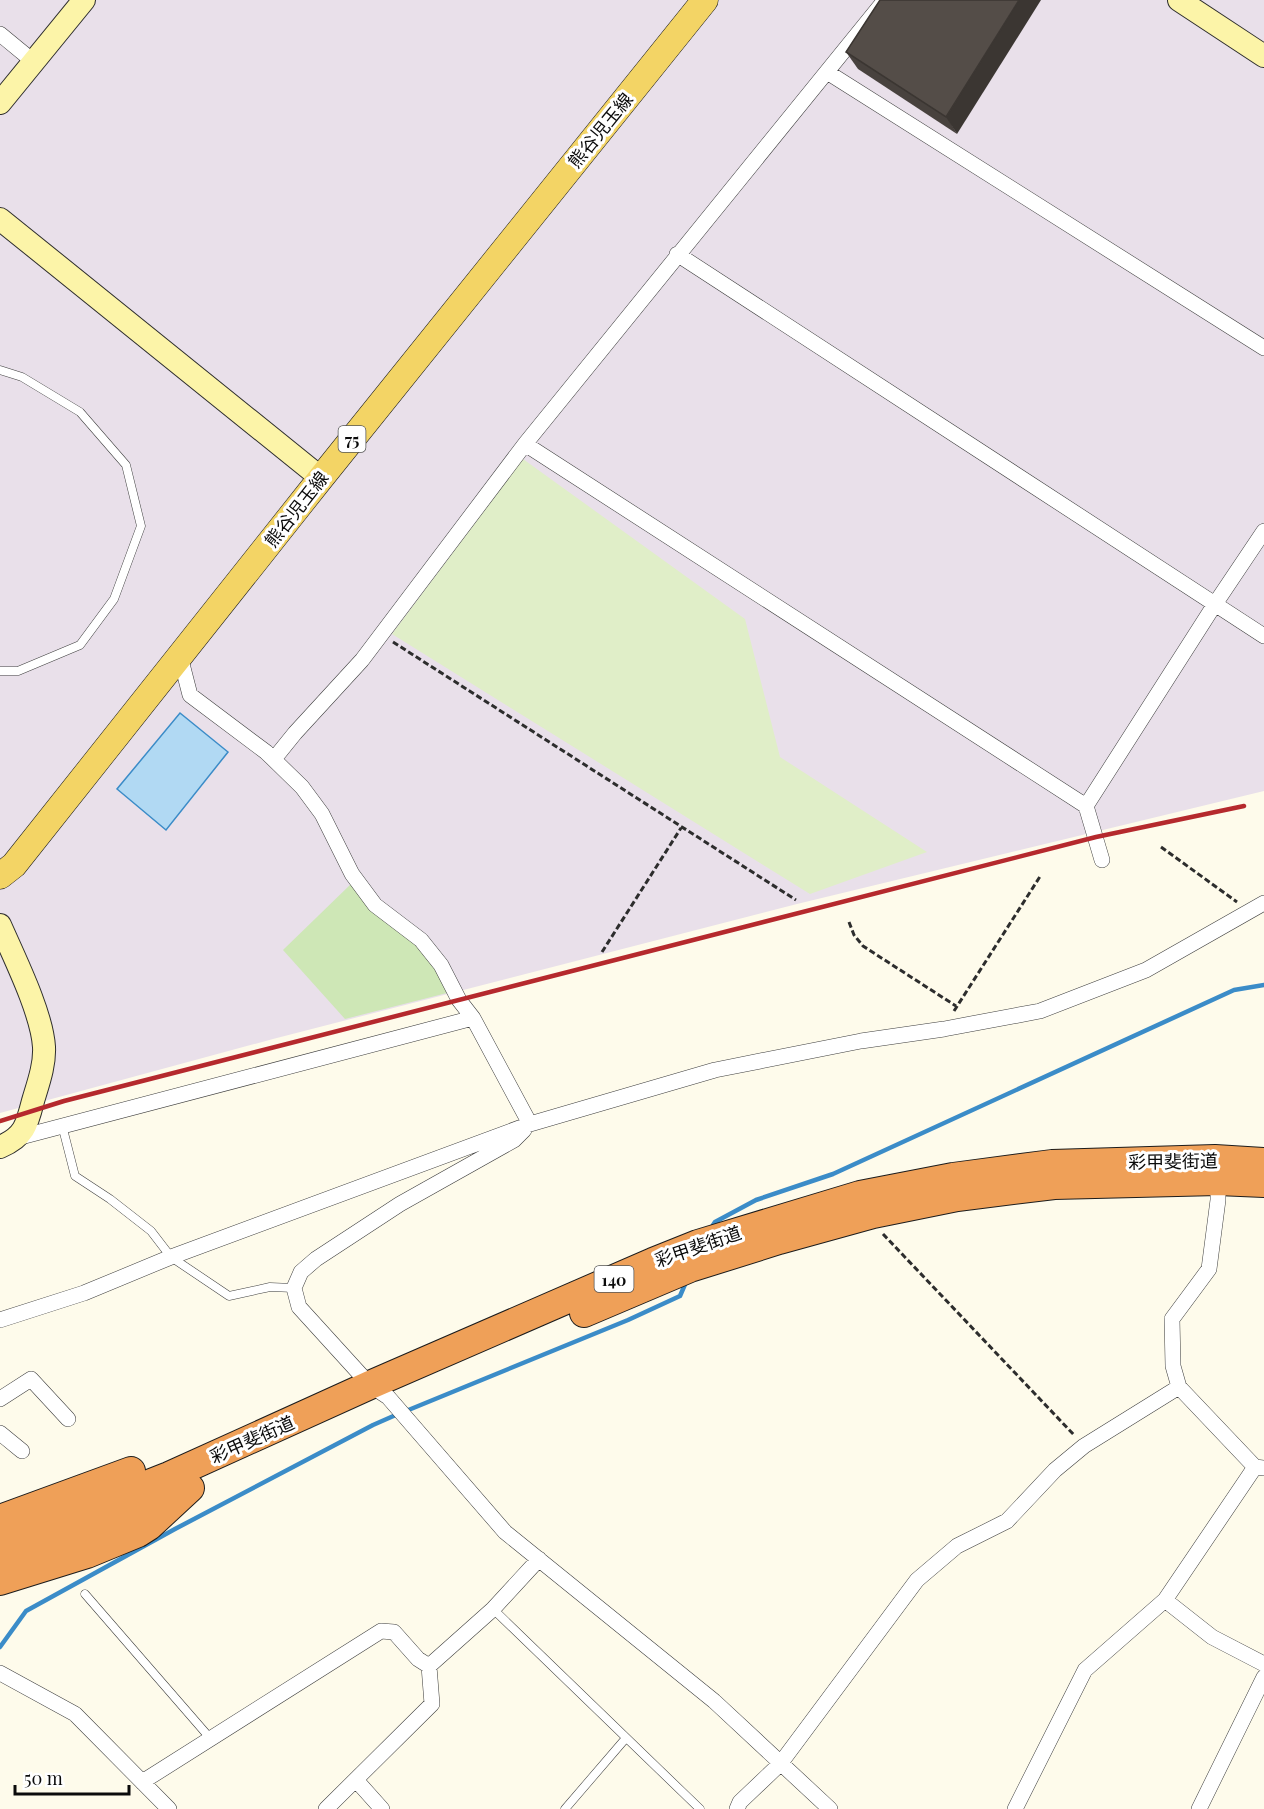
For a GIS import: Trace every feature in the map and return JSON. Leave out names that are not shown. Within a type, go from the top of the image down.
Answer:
[{"type":"highway","name":"彩甲斐街道","points":[[0,1559],[92,1529],[180,1482],[653,1262],[698,1244],[860,1195],[953,1177],[1052,1164],[1215,1159],[1264,1162]]},
{"type":"highway","name":"彩甲斐街道","points":[[379,1391],[690,1268],[873,1214],[957,1197],[1054,1185],[1218,1181],[1264,1184]]},
{"type":"highway","points":[[0,1519],[132,1471],[150,1469],[180,1482],[149,1526],[138,1533],[87,1554],[0,1581]]},
{"type":"highway","name":"彩甲斐街道","points":[[0,1539],[180,1482]]},
{"type":"main road","name":"熊谷児玉線","points":[[0,876],[14,866],[321,478],[705,0]]},
{"type":"street","points":[[0,103],[84,0]]},
{"type":"street","points":[[274,759],[295,732],[362,660],[525,444],[885,0]]},
{"type":"street","points":[[1179,0],[1264,56]]},
{"type":"street","points":[[0,34],[34,62]]},
{"type":"street","points":[[827,72],[1264,348]]},
{"type":"street","points":[[0,219],[321,478]]},
{"type":"street","points":[[677,254],[1264,636]]},
{"type":"street","points":[[525,444],[1086,806],[1102,860]]},
{"type":"street","points":[[1086,806],[1264,531]]},
{"type":"street","points":[[180,656],[190,695],[274,759],[302,787],[322,814],[352,874],[375,905],[421,940],[441,965],[459,1000],[474,1018],[530,1124]]},
{"type":"street","points":[[0,1320],[84,1293],[171,1257],[530,1124],[715,1070],[861,1041],[944,1029],[1040,1011],[1146,970],[1257,907]]},
{"type":"street","points":[[0,925],[40,1023],[44,1048],[41,1071],[26,1127],[9,1142]]},
{"type":"street","points":[[9,1142],[62,1125],[474,1018]]},
{"type":"street","points":[[530,1124],[514,1140],[400,1204],[316,1259],[301,1272],[294,1288],[299,1307],[379,1391],[504,1532],[714,1701],[830,1809]]},
{"type":"street","points":[[1015,1809],[1085,1670],[1165,1600],[1260,1468],[1179,1387],[1173,1366],[1172,1319],[1209,1269],[1218,1200],[1218,1181]]},
{"type":"street","points":[[0,1399],[31,1379],[68,1419]]},
{"type":"street","points":[[737,1809],[740,1802],[780,1764],[917,1580],[957,1546],[1007,1521],[1055,1470],[1084,1446],[1179,1387]]},
{"type":"street","points":[[0,1433],[22,1451]]},
{"type":"street","points":[[429,1666],[493,1609],[539,1559]]},
{"type":"street","points":[[1165,1600],[1212,1637],[1264,1664]]},
{"type":"street","points":[[142,1782],[381,1631],[394,1632],[418,1659],[429,1666]]},
{"type":"street","points":[[326,1809],[432,1704],[429,1666]]},
{"type":"street","points":[[0,1673],[75,1713],[169,1809]]},
{"type":"street","points":[[1199,1809],[1264,1677]]},
{"type":"street","points":[[356,1780],[382,1809]]},
{"type":"lane","points":[[0,370],[22,377],[80,412],[126,465],[141,526],[114,599],[80,645],[18,671],[0,671]]},
{"type":"lane","points":[[62,1125],[75,1176],[110,1199],[151,1231],[171,1257],[229,1296],[270,1287],[294,1288]]},
{"type":"lane","points":[[85,1594],[210,1738]]},
{"type":"lane","points":[[493,1609],[700,1809]]},
{"type":"lane","points":[[565,1809],[626,1738]]},
{"type":"path","points":[[381,634],[796,900]]},
{"type":"path","points":[[602,952],[681,828]]},
{"type":"path","points":[[1161,847],[1257,907]]},
{"type":"path","points":[[944,1029],[1041,875]]},
{"type":"path","points":[[849,922],[854,935],[863,946],[957,1007]]},
{"type":"path","points":[[873,1214],[881,1232],[1084,1446]]},
{"type":"shaded area","points":[[0,0],[1264,0],[1264,791],[797,904],[273,1039],[0,1113]]},
{"type":"green space","points":[[523,459],[745,619],[780,757],[927,852],[810,894],[392,634]]},
{"type":"green space","points":[[352,883],[417,942],[438,966],[447,993],[345,1019],[283,950]]},
{"type":"water","points":[[180,713],[228,752],[166,830],[117,789]]},
{"type":"building","points":[[880,0],[1019,0],[946,117],[846,52]]},
{"type":"waterway","points":[[713,1225],[756,1200],[833,1174],[1234,990],[1264,985]]},
{"type":"waterway","points":[[406,1411],[628,1320],[680,1296],[686,1282]]},
{"type":"waterway","points":[[0,1647],[26,1611],[175,1529],[398,1414]]},
{"type":"railway","points":[[0,1121],[64,1101],[1096,837],[1244,806]]}]
